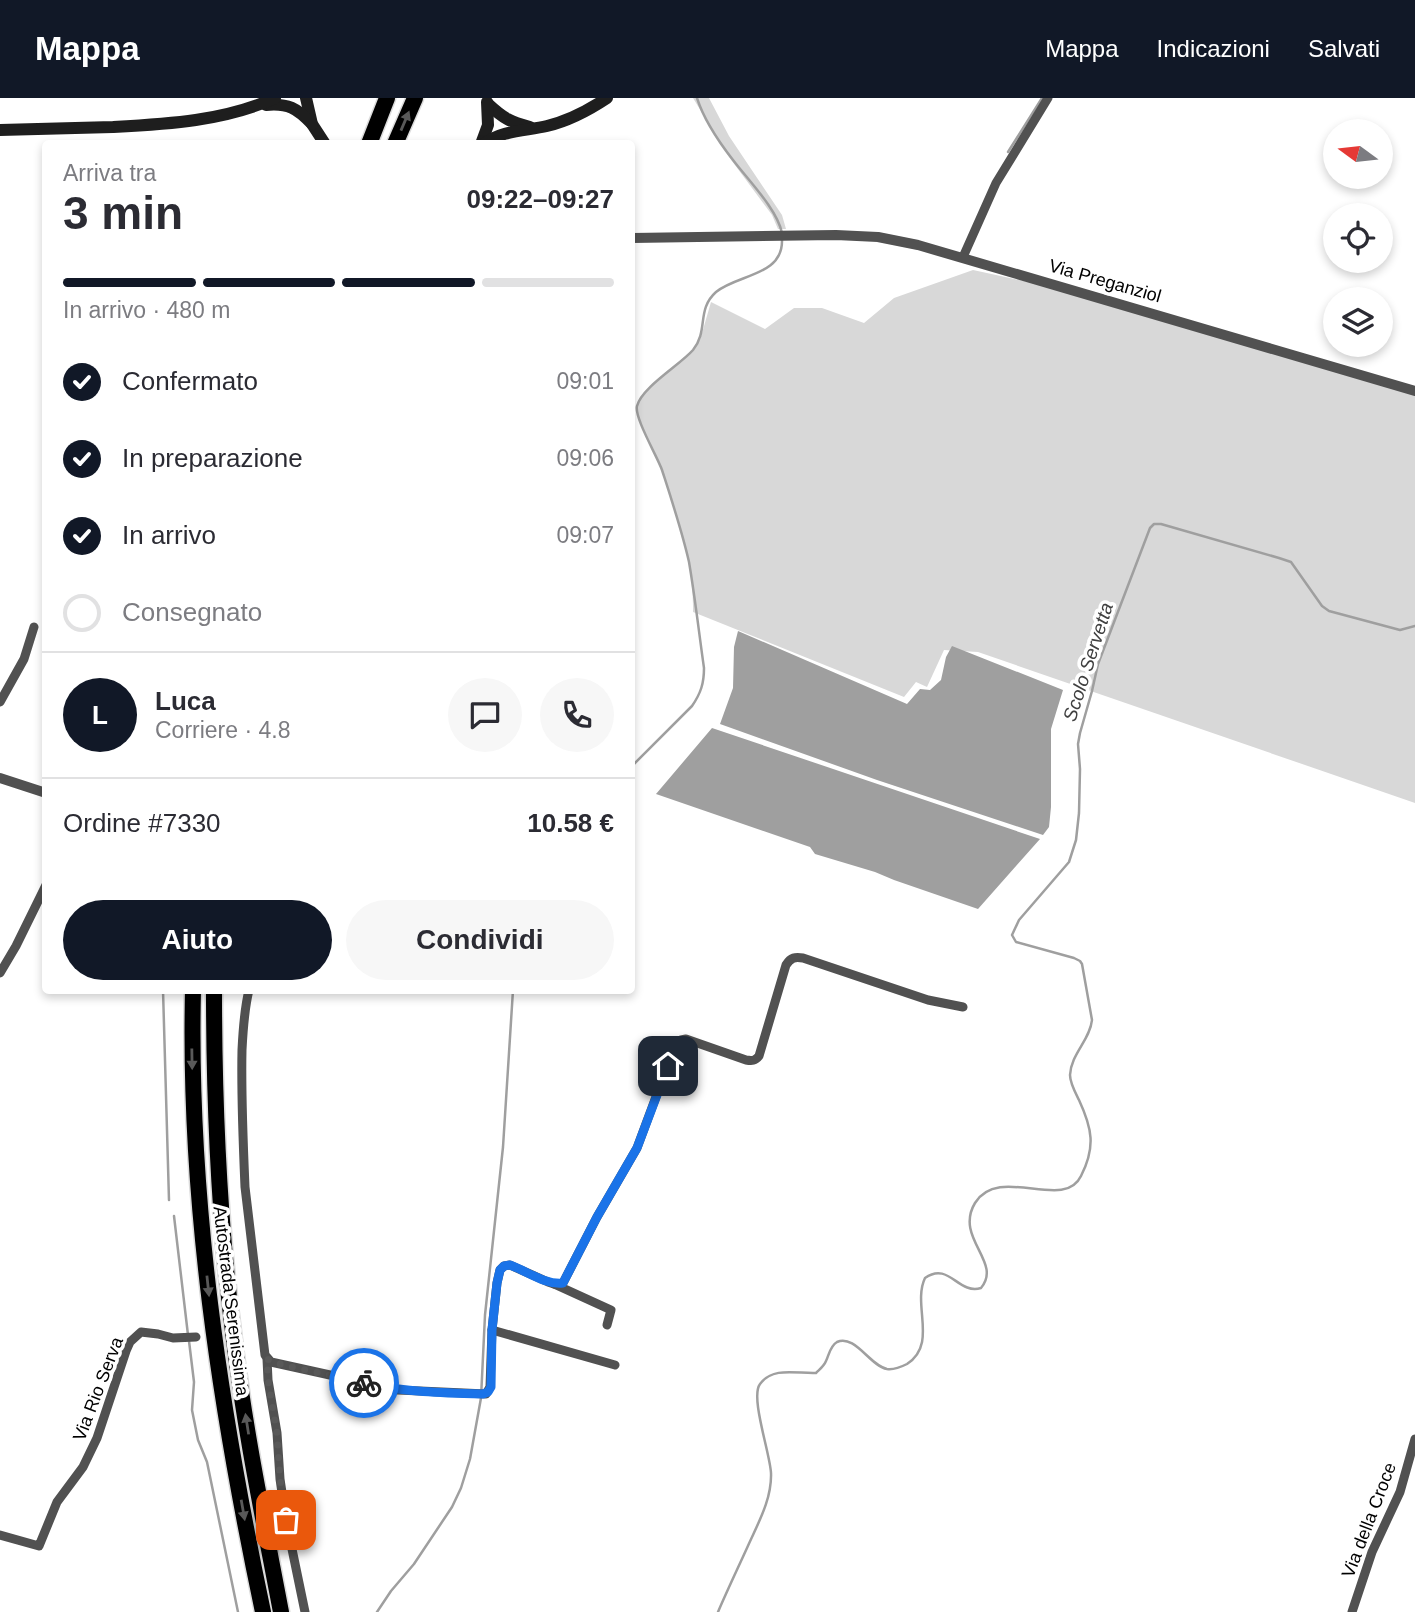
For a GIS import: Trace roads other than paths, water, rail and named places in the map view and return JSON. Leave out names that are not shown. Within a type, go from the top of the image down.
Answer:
[{"type":"highway","points":[[371,140],[387,98]]},
{"type":"highway","points":[[397,140],[415,98]]},
{"type":"highway","name":"Autostrada Serenissima","points":[[193,994],[196,1175],[212,1321],[227,1426],[263,1612]]},
{"type":"highway","name":"Autostrada Serenissima","points":[[214,994],[216,1122],[226,1270],[248,1431],[281,1612]]},
{"type":"main road","points":[[0,130],[171,124],[218,117],[258,106],[275,98]]},
{"type":"main road","points":[[306,98],[312,124]]},
{"type":"main road","points":[[490,140],[499,135],[547,126],[607,98]]},
{"type":"main road","points":[[487,101],[500,116],[534,128]]},
{"type":"main road","points":[[484,140],[488,125],[487,101]]},
{"type":"main road","points":[[258,106],[290,106],[301,112],[322,140]]},
{"type":"street","points":[[963,257],[996,183],[1048,98]]},
{"type":"street","name":"Via Preganziol","points":[[635,238],[775,235],[878,237],[963,257],[1415,391]]},
{"type":"street","points":[[0,702],[24,659],[34,627]]},
{"type":"street","points":[[0,778],[42,792]]},
{"type":"street","points":[[0,973],[42,893]]},
{"type":"street","points":[[554,1284],[563,1283],[568,1275],[597,1217],[637,1148],[677,1044],[686,1039],[746,1060],[756,1060],[789,960],[795,957],[803,958],[928,1000],[963,1007]]},
{"type":"street","points":[[247,994],[242,1066],[245,1187],[262,1340],[277,1433],[280,1479],[305,1612]]},
{"type":"street","points":[[267,1359],[283,1365],[398,1390],[479,1394],[488,1392],[491,1387],[492,1330],[497,1283],[500,1270],[510,1265],[611,1310],[607,1325]]},
{"type":"street","points":[[492,1330],[614,1365]]},
{"type":"street","name":"Via Rio Serva","points":[[0,1535],[39,1546],[57,1502],[83,1467],[97,1438],[130,1342],[141,1332],[190,1337]]},
{"type":"street","name":"Via della Croce","points":[[1352,1612],[1372,1552],[1399,1492],[1415,1439]]},
{"type":"waterway","points":[[697,98],[712,130],[768,205],[782,233]]},
{"type":"waterway","points":[[1008,152],[1042,98]]},
{"type":"waterway","points":[[635,763],[692,706],[701,688],[704,668],[686,550],[662,470],[642,427],[637,406],[646,391],[698,343],[706,306],[716,292],[767,268],[780,252],[782,240]]},
{"type":"waterway","name":"Scolo Servetta","points":[[718,1612],[759,1521],[771,1483],[770,1464],[757,1401],[760,1384],[765,1378],[779,1373],[816,1373],[833,1346],[844,1341],[856,1346],[881,1367],[895,1369],[907,1364],[916,1356],[921,1346],[921,1300],[925,1278],[941,1273],[973,1289],[981,1288],[986,1278],[983,1259],[970,1227],[970,1216],[975,1203],[986,1192],[999,1187],[1061,1190],[1073,1186],[1086,1166],[1091,1138],[1070,1075],[1092,1020],[1082,964],[1074,958],[1016,942],[1012,935],[1019,920],[1069,862],[1076,840],[1079,813],[1080,733],[1098,664],[1150,528],[1154,524],[1161,524],[1291,562],[1322,606],[1329,611],[1400,630],[1415,626]]},
{"type":"waterway","points":[[163,994],[169,1200]]},
{"type":"waterway","points":[[377,1612],[414,1564],[452,1507],[470,1459],[481,1398],[485,1315],[503,1147],[513,994]]},
{"type":"waterway","points":[[174,1216],[188,1335]]},
{"type":"waterway","points":[[189,1341],[194,1382],[192,1410],[198,1440],[207,1462],[238,1612]]}]
